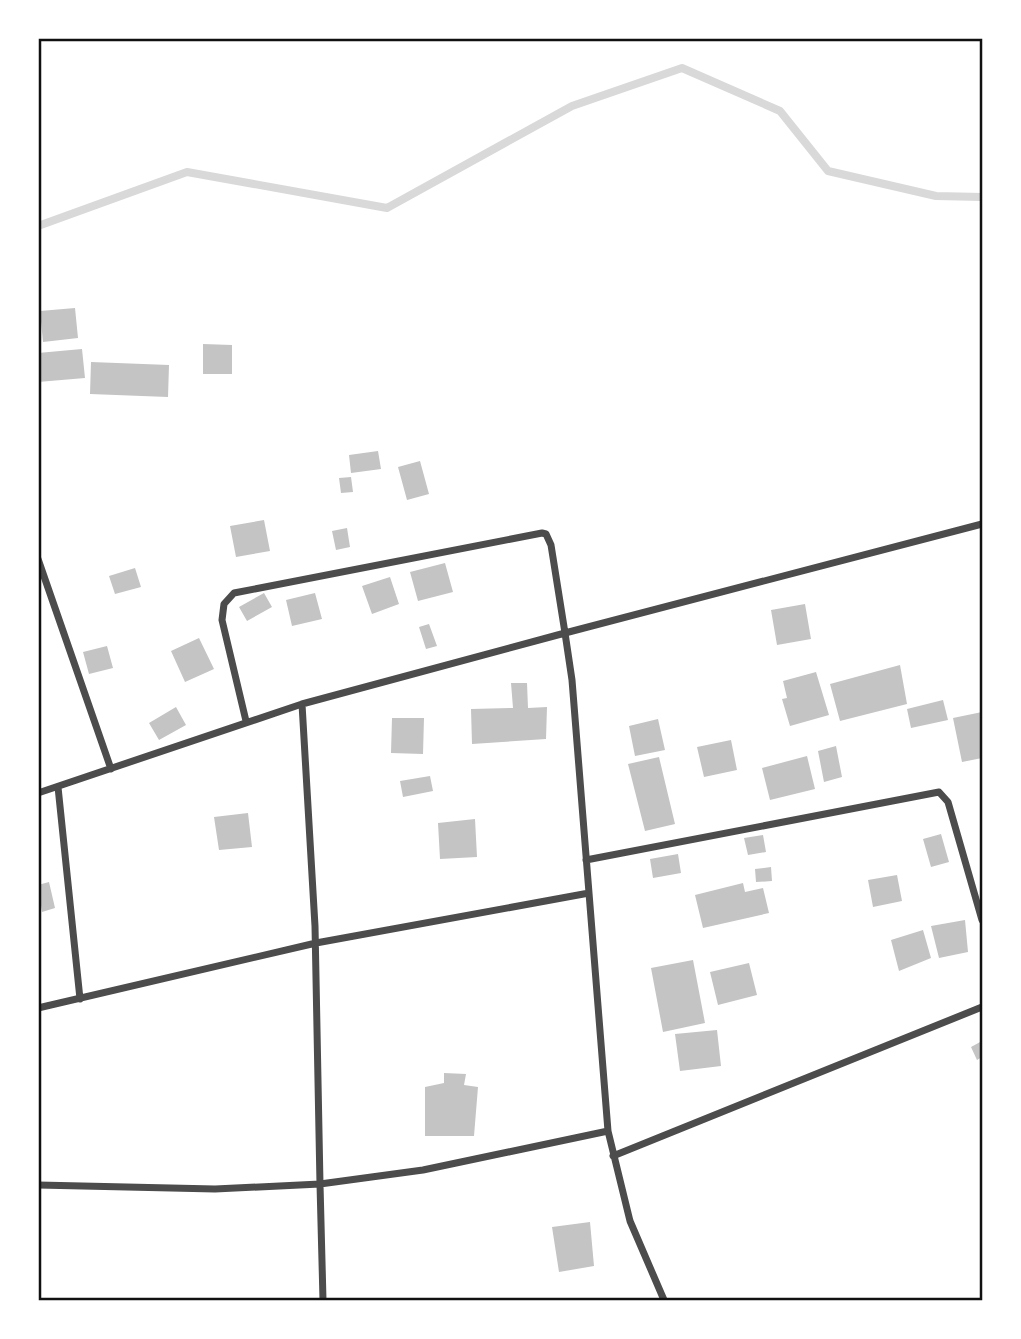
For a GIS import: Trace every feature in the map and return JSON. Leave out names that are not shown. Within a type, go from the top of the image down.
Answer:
[{"type":"street","points":[[38,793],[302,704],[982,524]]},
{"type":"street","points":[[246,722],[222,620],[224,604],[234,593],[547,534],[572,680],[608,1131],[630,1221],[664,1300]]},
{"type":"street","points":[[38,559],[111,768]]},
{"type":"street","points":[[302,704],[316,943],[323,1300]]},
{"type":"street","points":[[58,787],[80,999]]},
{"type":"street","points":[[586,860],[939,792],[943,793],[948,802],[982,920]]},
{"type":"street","points":[[38,1008],[316,943],[589,893]]},
{"type":"street","points":[[613,1156],[982,1007]]},
{"type":"street","points":[[38,1185],[215,1189],[320,1184],[423,1170],[608,1131]]},
{"type":"building","points":[[75,308],[78,338],[43,342],[40,311]]},
{"type":"building","points":[[203,344],[232,345],[232,374],[203,374]]},
{"type":"building","points":[[82,349],[85,378],[38,382],[38,353]]},
{"type":"building","points":[[91,362],[169,365],[168,397],[90,394]]},
{"type":"building","points":[[378,451],[381,469],[351,473],[349,455]]},
{"type":"building","points":[[420,461],[429,494],[407,500],[398,467]]},
{"type":"building","points":[[351,477],[353,492],[341,493],[339,478]]},
{"type":"building","points":[[264,520],[270,551],[236,557],[230,526]]},
{"type":"building","points":[[347,528],[350,547],[336,550],[332,531]]},
{"type":"building","points":[[445,563],[453,592],[418,601],[410,572]]},
{"type":"building","points":[[135,568],[141,587],[115,594],[109,576]]},
{"type":"building","points":[[390,577],[399,604],[372,614],[362,586]]},
{"type":"building","points":[[264,593],[272,607],[247,621],[239,607]]},
{"type":"building","points":[[315,593],[322,619],[292,626],[286,600]]},
{"type":"building","points":[[805,604],[811,639],[777,645],[771,610]]},
{"type":"building","points":[[429,624],[437,646],[426,649],[419,627]]},
{"type":"building","points":[[199,638],[214,669],[185,682],[171,651]]},
{"type":"building","points":[[107,646],[113,668],[89,674],[83,652]]},
{"type":"building","points":[[900,665],[907,704],[840,721],[830,684]]},
{"type":"building","points":[[816,672],[829,715],[790,726],[782,699],[787,698],[783,681]]},
{"type":"building","points":[[511,683],[527,683],[528,708],[547,707],[546,739],[472,744],[471,709],[513,708]]},
{"type":"building","points":[[943,700],[948,720],[911,728],[907,709]]},
{"type":"building","points":[[176,707],[186,725],[159,740],[149,723]]},
{"type":"building","points":[[982,712],[982,758],[962,762],[953,718]]},
{"type":"building","points":[[392,718],[424,718],[423,754],[391,753]]},
{"type":"building","points":[[658,719],[665,750],[635,756],[629,726]]},
{"type":"building","points":[[731,740],[737,770],[704,777],[697,747]]},
{"type":"building","points":[[836,746],[842,777],[824,782],[818,751]]},
{"type":"building","points":[[807,756],[815,789],[770,800],[762,768]]},
{"type":"building","points":[[659,757],[675,824],[645,831],[628,764]]},
{"type":"building","points":[[430,776],[433,791],[403,797],[400,781]]},
{"type":"building","points":[[248,813],[252,847],[219,850],[214,817]]},
{"type":"building","points":[[475,819],[477,857],[440,859],[438,823]]},
{"type":"building","points":[[941,834],[949,862],[931,867],[923,839]]},
{"type":"building","points":[[763,835],[766,852],[748,855],[744,838]]},
{"type":"building","points":[[678,854],[681,873],[653,878],[650,859]]},
{"type":"building","points":[[771,867],[772,881],[756,882],[755,869]]},
{"type":"building","points":[[897,875],[902,901],[873,907],[868,880]]},
{"type":"building","points":[[49,882],[55,908],[42,912],[38,885]]},
{"type":"building","points":[[743,883],[745,892],[763,888],[769,913],[703,928],[695,895]]},
{"type":"building","points":[[965,920],[968,952],[939,958],[931,926]]},
{"type":"building","points":[[923,930],[931,958],[899,971],[891,940]]},
{"type":"building","points":[[693,960],[705,1023],[663,1032],[651,968]]},
{"type":"building","points":[[749,963],[757,995],[718,1005],[710,972]]},
{"type":"building","points":[[717,1030],[721,1066],[680,1071],[675,1034]]},
{"type":"building","points":[[982,1041],[982,1057],[977,1060],[971,1047]]},
{"type":"building","points":[[444,1073],[466,1074],[464,1085],[478,1087],[474,1136],[425,1136],[425,1087],[444,1083]]},
{"type":"building","points":[[590,1222],[594,1266],[559,1272],[552,1227]]},
{"type":"waterway","points":[[38,226],[187,172],[387,208],[572,106],[682,68],[780,111],[828,171],[936,196],[982,197]]}]
